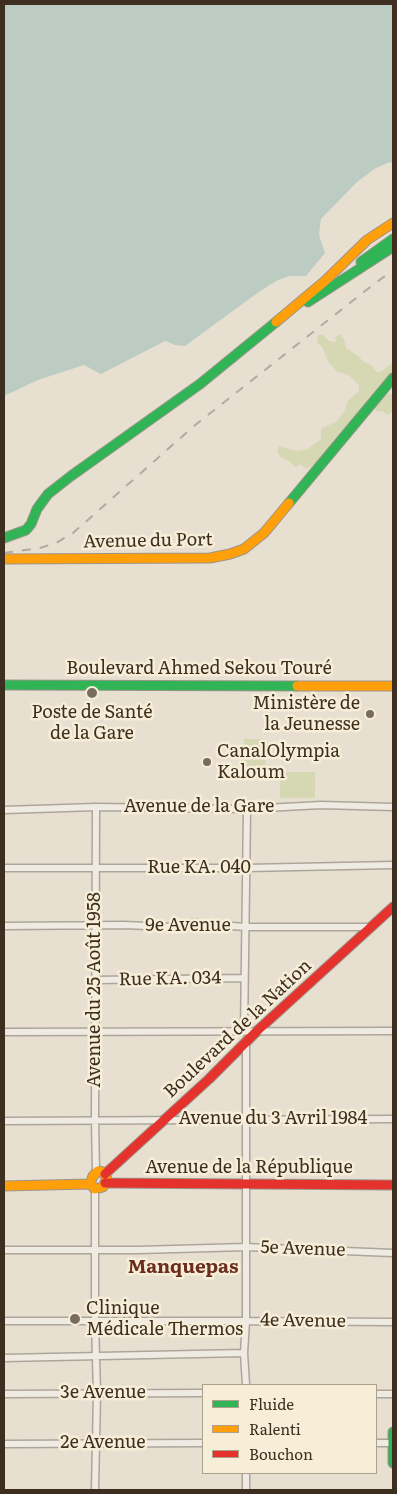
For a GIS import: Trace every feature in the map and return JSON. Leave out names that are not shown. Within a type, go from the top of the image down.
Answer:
[{"type":"main road","points":[[325,281],[367,240],[393,223]]},
{"type":"main road","points":[[4,538],[26,530],[31,524],[37,509],[48,494],[200,384],[370,244],[393,230]]},
{"type":"main road","points":[[311,300],[373,252],[393,239]]},
{"type":"main road","points":[[282,318],[393,247]]},
{"type":"main road","name":"Avenue du Port","points":[[4,559],[210,558],[230,554],[244,548],[264,533],[393,378]]},
{"type":"main road","name":"Boulevard Ahmed Sekou Touré","points":[[4,684],[393,686]]},
{"type":"main road","name":"Boulevard de la Nation","points":[[100,1173],[165,1120],[258,1030],[393,907]]},
{"type":"main road","points":[[4,1186],[100,1188],[107,1179],[100,1173],[93,1176],[92,1187]]},
{"type":"main road","points":[[393,1180],[393,1193]]},
{"type":"main road","name":"Avenue de la République","points":[[105,1183],[393,1185]]},
{"type":"main road","points":[[393,1432],[393,1463]]},
{"type":"street","name":"Avenue de la Gare","points":[[4,810],[96,807],[247,809],[321,805],[393,807]]},
{"type":"street","name":"Avenue du 25 Août 1958","points":[[96,807],[95,1119],[100,1173]]},
{"type":"street","points":[[244,1032],[247,809]]},
{"type":"street","name":"Rue KA. 040","points":[[4,868],[246,868],[393,864]]},
{"type":"street","name":"9e Avenue","points":[[4,926],[124,925],[171,927],[193,923],[245,926],[371,927]]},
{"type":"street","name":"Rue KA. 034","points":[[95,980],[244,978]]},
{"type":"street","points":[[4,1032],[393,1030]]},
{"type":"street","points":[[246,1043],[246,1321],[244,1353],[246,1384]]},
{"type":"street","name":"Avenue du 3 Avril 1984","points":[[4,1121],[95,1119],[393,1119]]},
{"type":"street","points":[[92,1187],[97,1356],[95,1490]]},
{"type":"street","name":"5e Avenue","points":[[4,1250],[139,1250],[245,1247],[393,1253]]},
{"type":"street","name":"4e Avenue","points":[[4,1321],[393,1322]]},
{"type":"street","points":[[4,1358],[244,1353]]},
{"type":"street","name":"3e Avenue","points":[[4,1394],[97,1392],[202,1393]]},
{"type":"street","points":[[377,1394],[393,1394]]},
{"type":"street","name":"2e Avenue","points":[[4,1444],[96,1442],[202,1443]]},
{"type":"street","points":[[377,1443],[393,1442]]},
{"type":"street","points":[[246,1474],[246,1490]]},
{"type":"green space","points":[[340,334],[344,339],[346,348],[371,365],[376,372],[381,372],[393,364],[393,374],[383,394],[392,394],[393,411],[387,415],[382,411],[376,411],[374,407],[318,463],[306,469],[300,464],[297,467],[294,466],[280,457],[277,451],[279,446],[297,451],[308,449],[321,439],[321,429],[337,421],[345,410],[347,402],[359,391],[359,385],[349,375],[338,372],[329,363],[322,347],[317,343],[318,335],[323,335],[329,341],[336,342],[335,337]]},
{"type":"green space","points":[[244,739],[265,739],[266,777],[245,777]]},
{"type":"green space","points":[[280,772],[315,772],[315,798],[280,798]]},
{"type":"shaded area","points":[[4,4],[393,4],[393,163],[390,162],[376,168],[357,182],[321,219],[319,235],[325,253],[306,276],[290,276],[276,281],[185,346],[165,341],[101,374],[84,365],[38,380],[4,396]]},
{"type":"railway","points":[[4,553],[40,548],[56,543],[73,533],[194,426],[393,270]]},
{"type":"traffic: fast","points":[[361,262],[393,239]]},
{"type":"traffic: fast","points":[[308,302],[393,247]]},
{"type":"traffic: fast","points":[[4,538],[26,530],[31,524],[37,509],[48,494],[200,384],[276,322]]},
{"type":"traffic: fast","points":[[289,503],[393,378]]},
{"type":"traffic: fast","points":[[4,685],[297,686]]},
{"type":"traffic: fast","points":[[393,1432],[393,1463]]},
{"type":"traffic: slow","points":[[276,322],[325,281],[367,240],[393,223]]},
{"type":"traffic: slow","points":[[4,559],[210,558],[244,549],[264,533],[289,503]]},
{"type":"traffic: slow","points":[[297,686],[393,686]]},
{"type":"traffic: slow","points":[[98,1171],[103,1172],[107,1179],[103,1187],[95,1189],[90,1184],[93,1176],[98,1171]]},
{"type":"traffic: slow","points":[[4,1186],[90,1184]]},
{"type":"traffic: jam","points":[[105,1174],[209,1079],[258,1030],[393,907]]},
{"type":"traffic: jam","points":[[105,1183],[393,1185]]},
{"type":"place","name":"Poste de Santé de la Gare","points":[[92,693]]},
{"type":"place","name":"Ministère de la Jeunesse","points":[[370,714]]},
{"type":"place","name":"CanalOlympia Kaloum","points":[[207,762]]},
{"type":"place","name":"Clinique Médicale Thermos","points":[[75,1319]]},
{"type":"district","name":"Manquepas","points":[[183,1267]]}]
